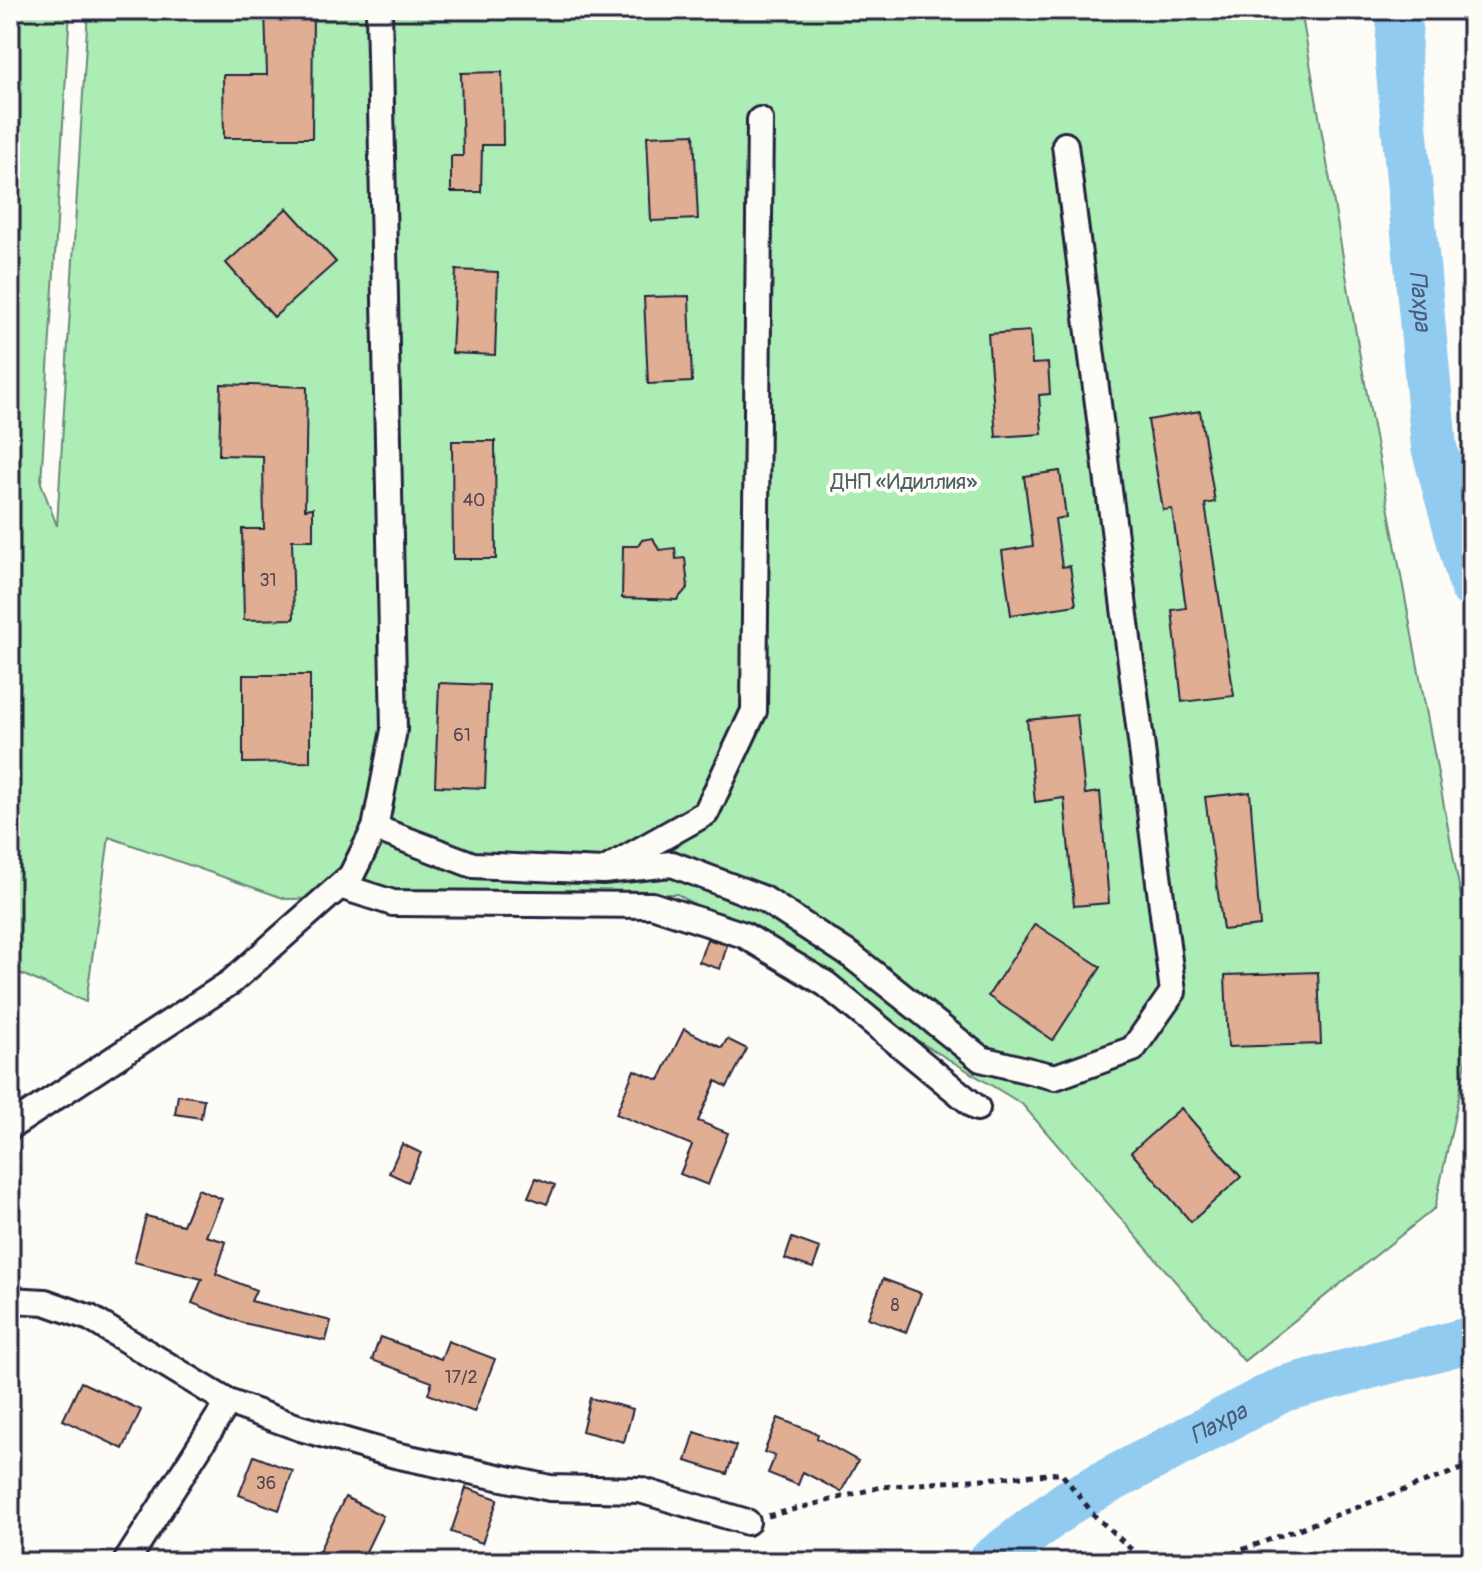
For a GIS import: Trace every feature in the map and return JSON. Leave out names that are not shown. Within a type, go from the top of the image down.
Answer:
[{"type":"street","points":[[10,1127],[231,982],[351,876],[375,828],[394,730],[379,10]]},
{"type":"street","points":[[603,871],[706,813],[754,711],[760,120]]},
{"type":"street","points":[[375,828],[473,865],[603,871],[672,864],[764,899],[853,957],[981,1059],[1055,1077],[1133,1049],[1173,992],[1065,145]]},
{"type":"street","points":[[340,886],[393,903],[652,905],[744,935],[826,984],[977,1108]]},
{"type":"street","points":[[10,1300],[45,1302],[90,1318],[228,1402],[300,1428],[395,1455],[550,1488],[640,1490],[747,1522]]},
{"type":"street","points":[[126,1562],[228,1402]]},
{"type":"path","points":[[1209,1562],[1472,1465]]},
{"type":"path","points":[[747,1522],[881,1487],[1061,1473],[1095,1516],[1145,1562]]},
{"type":"green space","name":"ДНП «Идиллия»","points":[[10,10],[70,10],[41,483],[57,526],[88,10],[1301,10],[1359,351],[1472,956],[1472,1034],[1435,1208],[1244,1361],[1022,1104],[677,894],[286,899],[109,837],[86,1002],[10,969]]},
{"type":"building","points":[[265,10],[313,10],[312,138],[224,138],[223,75],[267,75]]},
{"type":"building","points":[[502,72],[503,145],[482,145],[481,192],[451,192],[451,156],[463,156],[461,73]]},
{"type":"building","points":[[694,134],[698,219],[651,221],[647,136]]},
{"type":"building","points":[[287,208],[336,262],[274,317],[226,263]]},
{"type":"building","points":[[456,270],[498,272],[495,355],[452,353]]},
{"type":"building","points":[[689,296],[692,382],[648,384],[644,297]]},
{"type":"building","points":[[1030,331],[1032,364],[1048,363],[1050,394],[1039,395],[1042,434],[996,437],[988,334]]},
{"type":"building","points":[[221,384],[307,387],[305,509],[313,508],[313,540],[292,540],[294,619],[244,620],[242,529],[264,529],[263,456],[219,455]]},
{"type":"building","points":[[1200,411],[1215,502],[1205,504],[1234,696],[1182,702],[1172,610],[1186,608],[1172,509],[1163,510],[1148,420]]},
{"type":"building","points":[[452,441],[495,441],[496,559],[453,559]]},
{"type":"building","points":[[1060,471],[1066,517],[1055,519],[1062,567],[1070,566],[1076,605],[1011,615],[1002,551],[1033,546],[1024,476]]},
{"type":"building","points":[[653,538],[659,550],[675,548],[676,559],[685,558],[688,587],[677,600],[622,598],[623,546],[638,546],[642,540]]},
{"type":"building","points":[[243,675],[310,675],[310,762],[243,763]]},
{"type":"building","points":[[439,683],[489,685],[485,788],[435,786]]},
{"type":"building","points":[[1077,715],[1085,794],[1100,792],[1109,903],[1074,906],[1064,798],[1035,802],[1027,720]]},
{"type":"building","points":[[1250,792],[1260,926],[1223,930],[1205,797]]},
{"type":"building","points":[[1035,924],[1101,967],[1053,1040],[988,996]]},
{"type":"building","points":[[707,939],[727,945],[720,969],[699,962]]},
{"type":"building","points":[[1318,972],[1321,1044],[1228,1047],[1225,975]]},
{"type":"building","points":[[684,1029],[722,1048],[727,1039],[747,1049],[727,1087],[716,1081],[698,1121],[728,1133],[708,1185],[680,1174],[692,1145],[616,1114],[634,1070],[659,1080]]},
{"type":"building","points":[[178,1095],[204,1099],[201,1118],[175,1114]]},
{"type":"building","points":[[1181,1108],[1241,1177],[1191,1222],[1131,1152]]},
{"type":"building","points":[[402,1144],[421,1153],[408,1182],[389,1173]]},
{"type":"building","points":[[536,1178],[555,1185],[547,1204],[528,1197]]},
{"type":"building","points":[[198,1189],[222,1199],[206,1236],[226,1242],[216,1274],[256,1290],[251,1301],[331,1321],[326,1341],[243,1323],[192,1303],[202,1279],[134,1262],[146,1216],[183,1225]]},
{"type":"building","points":[[792,1238],[820,1248],[813,1268],[785,1259]]},
{"type":"building","points":[[883,1279],[921,1293],[906,1332],[868,1318]]},
{"type":"building","points":[[380,1337],[441,1359],[448,1341],[495,1359],[474,1412],[428,1394],[432,1382],[372,1360]]},
{"type":"building","points":[[81,1382],[141,1410],[123,1449],[63,1420]]},
{"type":"building","points":[[590,1398],[633,1409],[624,1442],[582,1431]]},
{"type":"building","points":[[778,1418],[818,1434],[817,1438],[858,1461],[841,1492],[803,1472],[798,1485],[768,1473],[775,1456],[764,1452]]},
{"type":"building","points":[[695,1432],[736,1446],[727,1474],[686,1461]]},
{"type":"building","points":[[254,1456],[293,1471],[279,1510],[239,1495]]},
{"type":"building","points":[[466,1488],[498,1499],[482,1543],[451,1532]]},
{"type":"building","points":[[345,1497],[383,1516],[361,1562],[342,1562],[319,1551]]},
{"type":"waterway","name":"Пахра","points":[[1400,10],[1398,61],[1434,447],[1472,586]]},
{"type":"waterway","name":"Пахра","points":[[990,1562],[1069,1502],[1283,1389],[1472,1339]]}]
